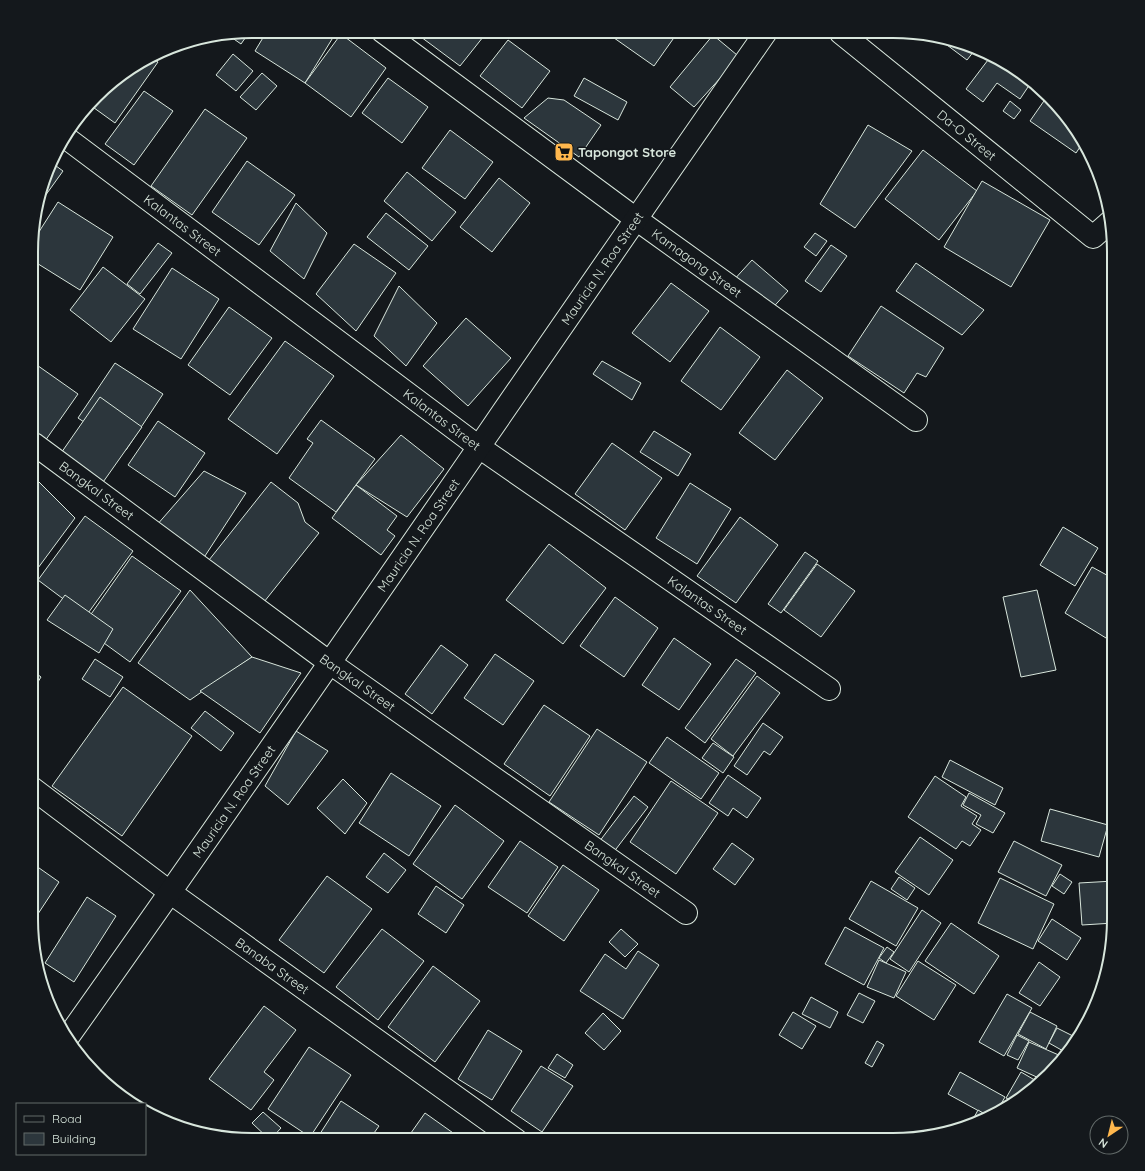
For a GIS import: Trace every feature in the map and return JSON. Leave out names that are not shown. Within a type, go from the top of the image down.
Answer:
[{"type":"street","name":"Kamagong Street","points":[[391,38],[636,219],[916,420]]},
{"type":"street","name":"Mauricia N. Roa Street","points":[[71,1033],[171,893],[762,38]]},
{"type":"street","name":"Da-O Street","points":[[847,38],[1093,237],[1105,226]]},
{"type":"street","name":"Kalantas Street","points":[[69,141],[479,447],[829,689]]},
{"type":"street","name":"Bangkal Street","points":[[38,447],[330,663],[686,913]]},
{"type":"street","name":"Banaba Street","points":[[38,793],[171,893],[506,1133]]},
{"type":"building","points":[[245,38],[241,44],[233,39]]},
{"type":"building","points":[[263,38],[333,38],[305,83],[255,51]]},
{"type":"building","points":[[338,38],[346,38],[386,68],[351,117],[305,83]]},
{"type":"building","points":[[422,38],[482,38],[460,66]]},
{"type":"building","points":[[614,38],[674,38],[654,66]]},
{"type":"building","points":[[711,38],[717,38],[737,55],[723,75],[694,107],[670,87]]},
{"type":"building","points":[[508,40],[550,71],[522,108],[480,76]]},
{"type":"building","points":[[946,44],[972,53],[967,60]]},
{"type":"building","points":[[233,54],[253,71],[236,91],[216,75]]},
{"type":"building","points":[[988,60],[1012,74],[1028,86],[1020,99],[997,83],[983,102],[966,89]]},
{"type":"building","points":[[156,61],[158,62],[115,123],[94,108],[111,91],[133,74]]},
{"type":"building","points":[[262,73],[277,86],[256,110],[240,97]]},
{"type":"building","points":[[388,78],[428,107],[402,143],[362,113]]},
{"type":"building","points":[[584,78],[627,102],[618,120],[574,96]]},
{"type":"building","points":[[144,91],[173,111],[134,165],[105,144]]},
{"type":"building","points":[[548,98],[564,100],[601,125],[579,157],[524,118]]},
{"type":"building","points":[[1010,101],[1021,110],[1014,119],[1003,111]]},
{"type":"building","points":[[1044,101],[1063,122],[1080,148],[1076,153],[1030,121]]},
{"type":"building","points":[[205,109],[247,138],[192,215],[151,186]]},
{"type":"building","points":[[868,125],[912,151],[855,228],[820,204]]},
{"type":"building","points":[[450,130],[493,162],[465,199],[422,168]]},
{"type":"building","points":[[923,150],[977,191],[939,240],[885,199]]},
{"type":"building","points":[[247,161],[295,195],[259,245],[212,212]]},
{"type":"building","points":[[56,166],[63,171],[45,196]]},
{"type":"building","points":[[407,172],[456,212],[432,241],[384,201]]},
{"type":"building","points":[[499,178],[530,203],[492,252],[460,227]]},
{"type":"building","points":[[982,181],[1050,220],[1011,287],[944,247]]},
{"type":"building","points":[[58,202],[113,237],[80,290],[38,264],[39,232]]},
{"type":"building","points":[[296,203],[327,233],[304,279],[270,251]]},
{"type":"building","points":[[386,213],[428,246],[409,270],[367,237]]},
{"type":"building","points":[[815,233],[827,241],[816,256],[804,247]]},
{"type":"building","points":[[158,243],[172,253],[140,294],[127,284]]},
{"type":"building","points":[[354,244],[396,273],[356,331],[316,294]]},
{"type":"building","points":[[831,245],[847,256],[821,292],[805,281]]},
{"type":"building","points":[[752,260],[788,291],[768,313],[732,282]]},
{"type":"building","points":[[916,263],[984,310],[962,335],[896,291]]},
{"type":"building","points":[[103,267],[145,299],[111,342],[70,310]]},
{"type":"building","points":[[172,268],[219,299],[181,359],[133,329]]},
{"type":"building","points":[[671,283],[709,311],[670,362],[632,333]]},
{"type":"building","points":[[399,286],[437,323],[406,366],[374,336]]},
{"type":"building","points":[[881,306],[944,348],[926,377],[917,373],[904,393],[848,356]]},
{"type":"building","points":[[229,307],[272,338],[230,395],[188,365]]},
{"type":"building","points":[[466,318],[511,358],[468,406],[423,366]]},
{"type":"building","points":[[720,327],[760,357],[721,410],[681,381]]},
{"type":"building","points":[[285,341],[334,376],[277,454],[228,419]]},
{"type":"building","points":[[602,361],[641,383],[632,400],[593,374]]},
{"type":"building","points":[[115,363],[163,394],[126,450],[78,418]]},
{"type":"building","points":[[38,366],[78,394],[45,441],[38,437]]},
{"type":"building","points":[[787,370],[823,398],[775,460],[739,433]]},
{"type":"building","points":[[100,397],[142,427],[101,485],[59,456]]},
{"type":"building","points":[[321,420],[375,459],[336,512],[289,478],[313,443],[307,439]]},
{"type":"building","points":[[158,421],[205,453],[175,497],[128,465]]},
{"type":"building","points":[[654,431],[691,454],[678,476],[640,452]]},
{"type":"building","points":[[401,435],[444,469],[407,517],[356,485]]},
{"type":"building","points":[[612,443],[662,478],[625,530],[575,494]]},
{"type":"building","points":[[204,471],[246,493],[203,559],[156,526]]},
{"type":"building","points":[[38,481],[75,518],[38,568]]},
{"type":"building","points":[[271,482],[298,503],[305,522],[319,533],[264,602],[209,560]]},
{"type":"building","points":[[690,483],[731,509],[697,564],[656,538]]},
{"type":"building","points":[[356,485],[397,516],[387,530],[395,536],[381,555],[332,518]]},
{"type":"building","points":[[85,516],[133,551],[86,616],[38,580]]},
{"type":"building","points":[[740,517],[778,545],[736,603],[697,576]]},
{"type":"building","points":[[1063,527],[1098,548],[1075,586],[1040,565]]},
{"type":"building","points":[[549,544],[606,588],[563,644],[506,600]]},
{"type":"building","points":[[805,552],[818,561],[781,613],[768,604]]},
{"type":"building","points":[[132,556],[181,591],[130,662],[82,627]]},
{"type":"building","points":[[817,564],[855,591],[821,637],[784,610]]},
{"type":"building","points":[[1092,567],[1107,575],[1106,638],[1065,613]]},
{"type":"building","points":[[190,590],[252,657],[190,700],[138,663]]},
{"type":"building","points":[[1037,590],[1056,670],[1021,677],[1003,597]]},
{"type":"building","points":[[65,595],[113,629],[99,653],[47,620]]},
{"type":"building","points":[[615,597],[658,628],[624,677],[580,646]]},
{"type":"building","points":[[674,638],[711,664],[679,710],[642,685]]},
{"type":"building","points":[[441,645],[468,665],[432,714],[405,694]]},
{"type":"building","points":[[495,654],[534,681],[503,725],[464,698]]},
{"type":"building","points":[[252,657],[301,673],[260,733],[200,691]]},
{"type":"building","points":[[95,659],[123,677],[110,697],[82,679]]},
{"type":"building","points":[[736,659],[756,673],[705,743],[685,728]]},
{"type":"building","points":[[38,675],[41,677],[38,682]]},
{"type":"building","points":[[757,676],[780,693],[733,756],[711,739]]},
{"type":"building","points":[[123,687],[192,736],[122,836],[52,786]]},
{"type":"building","points":[[544,705],[590,736],[550,796],[504,764]]},
{"type":"building","points":[[205,711],[234,733],[221,751],[191,728]]},
{"type":"building","points":[[763,723],[783,737],[770,755],[764,751],[747,775],[734,766]]},
{"type":"building","points":[[597,729],[647,762],[599,835],[549,802]]},
{"type":"building","points":[[296,731],[328,751],[288,805],[265,786]]},
{"type":"building","points":[[667,737],[719,773],[701,799],[649,763]]},
{"type":"building","points":[[713,743],[734,757],[723,773],[702,758]]},
{"type":"building","points":[[950,760],[1003,788],[995,805],[942,777]]},
{"type":"building","points":[[391,773],[441,806],[409,856],[359,823]]},
{"type":"building","points":[[728,775],[761,798],[747,818],[733,808],[728,816],[709,803]]},
{"type":"building","points":[[935,776],[966,797],[961,806],[977,816],[972,824],[981,830],[970,846],[962,841],[956,849],[908,817]]},
{"type":"building","points":[[343,779],[367,803],[345,834],[317,808]]},
{"type":"building","points":[[671,781],[718,813],[676,874],[630,842]]},
{"type":"building","points":[[969,793],[1005,813],[993,833],[976,824],[981,815],[963,805]]},
{"type":"building","points":[[634,796],[648,807],[613,853],[599,842]]},
{"type":"building","points":[[455,805],[504,841],[462,899],[413,864]]},
{"type":"building","points":[[1050,809],[1107,825],[1099,857],[1041,841]]},
{"type":"building","points":[[920,837],[953,860],[929,895],[895,872]]},
{"type":"building","points":[[520,841],[558,867],[527,913],[488,887]]},
{"type":"building","points":[[1014,841],[1062,865],[1046,896],[998,872]]},
{"type":"building","points":[[732,843],[754,859],[735,885],[713,869]]},
{"type":"building","points":[[384,853],[406,870],[388,893],[366,877]]},
{"type":"building","points":[[563,865],[599,890],[564,941],[528,916]]},
{"type":"building","points":[[38,867],[59,882],[38,914]]},
{"type":"building","points":[[1060,874],[1072,882],[1064,894],[1052,886]]},
{"type":"building","points":[[327,876],[372,909],[324,973],[279,940]]},
{"type":"building","points":[[899,877],[915,888],[907,900],[891,889]]},
{"type":"building","points":[[1000,878],[1054,904],[1033,949],[978,923]]},
{"type":"building","points":[[871,881],[918,908],[896,946],[849,919]]},
{"type":"building","points":[[1107,881],[1107,923],[1082,925],[1079,883]]},
{"type":"building","points":[[436,886],[464,905],[446,933],[418,914]]},
{"type":"building","points":[[87,897],[116,916],[74,982],[45,963]]},
{"type":"building","points":[[922,910],[941,923],[909,972],[890,959]]},
{"type":"building","points":[[1052,919],[1081,938],[1067,960],[1038,941]]},
{"type":"building","points":[[951,923],[999,956],[974,994],[925,961]]},
{"type":"building","points":[[845,927],[884,948],[864,985],[825,964]]},
{"type":"building","points":[[382,929],[424,961],[378,1020],[336,987]]},
{"type":"building","points":[[621,929],[638,944],[625,957],[609,942]]},
{"type":"building","points":[[887,947],[894,952],[886,963],[879,958]]},
{"type":"building","points":[[638,951],[659,965],[623,1019],[580,991],[605,954],[626,969]]},
{"type":"building","points":[[879,960],[906,972],[894,998],[867,987]]},
{"type":"building","points":[[918,961],[956,985],[934,1020],[896,996]]},
{"type":"building","points":[[1039,962],[1060,977],[1040,1006],[1019,993]]},
{"type":"building","points":[[433,966],[480,1001],[435,1062],[388,1027]]},
{"type":"building","points":[[859,993],[875,1001],[863,1023],[847,1015]]},
{"type":"building","points":[[1007,994],[1032,1008],[1004,1056],[979,1042]]},
{"type":"building","points":[[811,997],[838,1012],[830,1028],[802,1014]]},
{"type":"building","points":[[264,1006],[296,1030],[264,1072],[274,1080],[251,1110],[209,1079]]},
{"type":"building","points":[[793,1012],[816,1026],[802,1049],[779,1035]]},
{"type":"building","points":[[1030,1012],[1057,1026],[1046,1049],[1018,1034]]},
{"type":"building","points":[[603,1013],[621,1031],[604,1050],[585,1033]]},
{"type":"building","points":[[1057,1028],[1072,1036],[1062,1050],[1049,1043]]},
{"type":"building","points":[[488,1030],[522,1051],[492,1100],[458,1079]]},
{"type":"building","points":[[1017,1035],[1029,1041],[1018,1060],[1007,1055]]},
{"type":"building","points":[[877,1041],[884,1045],[872,1067],[865,1063]]},
{"type":"building","points":[[1029,1042],[1058,1055],[1037,1077],[1017,1068]]},
{"type":"building","points":[[309,1047],[351,1075],[313,1133],[304,1133],[268,1109]]},
{"type":"building","points":[[557,1054],[573,1065],[565,1078],[548,1068]]},
{"type":"building","points":[[541,1066],[573,1086],[542,1132],[511,1111]]},
{"type":"building","points":[[960,1072],[1005,1097],[1002,1103],[983,1113],[948,1094]]},
{"type":"building","points":[[1021,1072],[1034,1080],[1012,1097],[1008,1099],[1006,1098]]},
{"type":"building","points":[[341,1101],[379,1126],[374,1133],[320,1133]]},
{"type":"building","points":[[978,1110],[983,1113],[975,1117]]},
{"type":"building","points":[[263,1112],[281,1128],[276,1133],[263,1133],[252,1123]]},
{"type":"building","points":[[425,1113],[453,1133],[411,1133]]},
{"type":"place","name":"Tapongot Store","points":[[564,152]]}]
